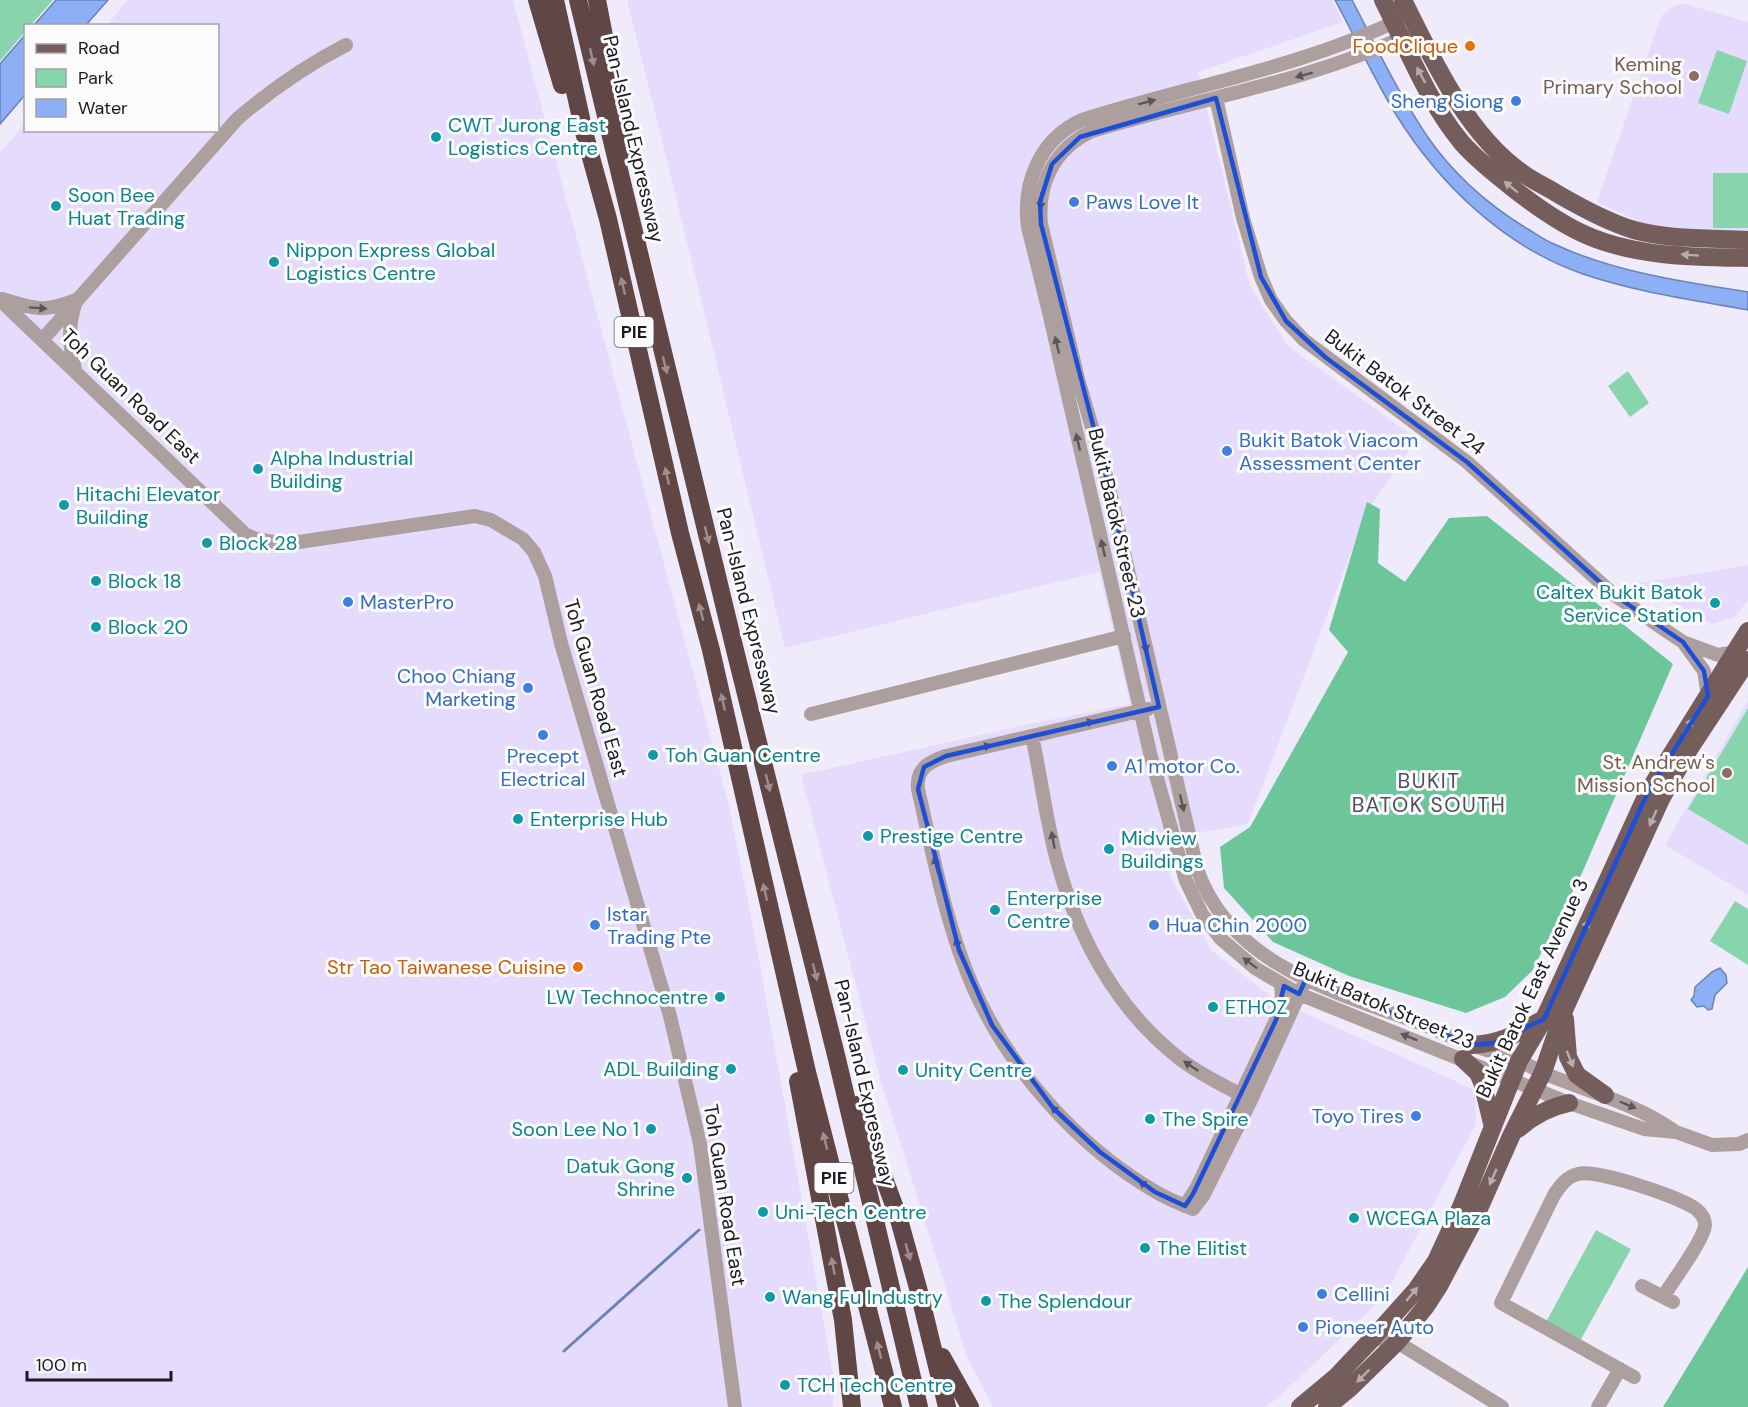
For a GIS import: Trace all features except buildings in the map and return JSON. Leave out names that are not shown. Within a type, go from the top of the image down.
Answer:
[{"type":"highway","points":[[537,0],[569,110],[584,132]]},
{"type":"highway","name":"PIE","points":[[555,0],[584,132],[608,219],[680,533],[711,650],[807,1072],[893,1407]]},
{"type":"highway","name":"Pan-Island Expressway","points":[[578,0],[736,656],[837,1059],[919,1407]]},
{"type":"highway","points":[[597,0],[628,161],[647,287]]},
{"type":"highway","points":[[778,949],[778,973],[843,1320],[852,1407]]},
{"type":"highway","points":[[837,1059],[860,1113],[898,1216],[947,1407]]},
{"type":"highway","points":[[929,1331],[970,1407]]},
{"type":"main road","points":[[1383,0],[1440,112],[1463,144],[1533,204],[1589,236],[1638,250],[1748,258]]},
{"type":"main road","points":[[1411,15],[1470,120],[1496,150],[1521,172],[1570,201],[1612,222],[1636,230],[1692,237],[1748,240]]},
{"type":"main road","name":"Bukit Batok East Avenue 3","points":[[1327,1407],[1397,1342],[1426,1306],[1451,1265],[1543,1072],[1565,1008],[1661,799],[1743,654],[1748,631]]},
{"type":"main road","name":"Bukit Batok East Avenue 3","points":[[1300,1407],[1336,1377],[1373,1338],[1416,1290],[1436,1261],[1461,1207],[1511,1078],[1544,1019],[1648,792],[1708,696],[1743,654]]},
{"type":"main road","points":[[1565,1008],[1566,1054],[1577,1075],[1605,1095]]},
{"type":"main road","points":[[1493,1127],[1482,1082],[1467,1052],[1502,1040],[1544,1019]]},
{"type":"main road","points":[[1512,1134],[1532,1116],[1551,1107],[1569,1103]]},
{"type":"street","name":"Bukit Batok Street 23","points":[[1411,15],[1379,48],[1359,56],[1314,72],[1095,130],[1080,137],[1052,164],[1044,182],[1040,202],[1041,224],[1078,379],[1107,479],[1197,869],[1205,888],[1222,916],[1249,945],[1273,962],[1467,1052],[1511,1078],[1569,1103],[1644,1129],[1676,1132]]},
{"type":"street","name":"Bukit Batok Street 23","points":[[1397,30],[1371,32],[1308,56],[1082,120],[1069,128],[1047,148],[1036,164],[1029,182],[1026,203],[1028,227],[1051,318],[1140,710],[1186,881],[1196,902],[1221,939],[1255,968],[1299,994],[1467,1052],[1519,1061],[1651,1115],[1676,1132]]},
{"type":"street","name":"Toh Guan Road East","points":[[43,339],[237,119],[266,94],[346,45]]},
{"type":"street","name":"Bukit Batok Street 24","points":[[1216,98],[1243,218],[1261,277],[1286,321],[1304,340],[1467,462],[1613,594],[1683,642],[1721,656],[1730,653],[1743,654]]},
{"type":"street","points":[[0,299],[44,309],[77,299]]},
{"type":"street","name":"Toh Guan Road East","points":[[0,299],[245,534],[256,539],[285,544],[475,516],[508,528],[523,539],[534,552],[545,576],[561,643],[670,1016],[700,1144],[735,1407]]},
{"type":"street","points":[[75,369],[69,342],[71,317],[77,299]]},
{"type":"street","points":[[811,714],[1124,636]]},
{"type":"street","name":"Bukit Batok Street 24","points":[[1683,642],[1704,671],[1708,696]]},
{"type":"street","points":[[1159,707],[940,758],[927,764],[918,776],[918,789],[924,818],[959,950],[992,1025],[1018,1065],[1053,1108],[1113,1162],[1155,1192],[1185,1206],[1246,1098],[1306,979]]},
{"type":"street","points":[[1032,736],[1057,859],[1080,926],[1093,955],[1123,1002],[1154,1036],[1210,1079],[1246,1098]]},
{"type":"street","points":[[1246,1098],[1276,1020],[1282,997],[1281,984]]},
{"type":"street","points":[[1676,1132],[1712,1145],[1739,1144],[1748,1140]]},
{"type":"street","points":[[1634,1377],[1500,1303],[1554,1195],[1571,1176],[1584,1173],[1607,1176],[1681,1202],[1693,1207],[1702,1215],[1705,1224],[1701,1236],[1668,1300],[1642,1286]]},
{"type":"street","points":[[1373,1338],[1397,1342],[1502,1407]]},
{"type":"street","points":[[1598,1407],[1620,1369]]},
{"type":"highlighted area","points":[[1216,98],[1261,277],[1286,321],[1325,357],[1467,462],[1613,594],[1683,642],[1704,671],[1708,696],[1648,792],[1544,1019],[1494,1043],[1472,1045],[1306,979],[1299,994],[1284,986],[1276,1020],[1193,1194],[1185,1206],[1155,1192],[1100,1152],[1053,1108],[992,1025],[959,950],[918,789],[924,767],[946,756],[1159,707],[1107,479],[1041,224],[1040,202],[1052,164],[1080,137]]},
{"type":"shaded area","points":[[128,0],[513,0],[729,806],[755,937],[833,1375],[833,1407],[0,1407],[0,153],[24,124],[24,132],[219,132],[219,24],[108,24]]},
{"type":"shaded area","points":[[627,0],[1332,0],[1343,22],[1198,72],[1250,286],[1288,346],[1417,439],[1366,513],[1248,824],[1161,839],[1171,877],[1211,950],[1276,1000],[1475,1090],[1476,1124],[1384,1297],[1278,1398],[1265,1407],[993,1407],[967,1357],[880,1078],[801,775],[1130,704],[1099,572],[785,648]]},
{"type":"shaded area","name":"Keming Primary School","points":[[1682,3],[1748,22],[1748,231],[1662,232],[1597,202],[1661,16],[1672,7]]},
{"type":"shaded area","points":[[1748,565],[1748,600],[1735,617],[1713,624],[1639,583]]},
{"type":"shaded area","name":"St. Andrew's Mission School","points":[[1748,700],[1748,895],[1665,845]]},
{"type":"green space","points":[[0,0],[53,0],[32,24],[24,24],[24,33],[0,61]]},
{"type":"green space","points":[[1717,50],[1747,61],[1729,114],[1698,103]]},
{"type":"green space","points":[[1713,173],[1748,173],[1748,228],[1713,228]]},
{"type":"green space","points":[[1628,371],[1649,403],[1630,417],[1608,386]]},
{"type":"green space","points":[[1367,502],[1380,509],[1378,563],[1405,582],[1449,518],[1487,516],[1673,664],[1582,873],[1532,971],[1505,997],[1466,1013],[1349,976],[1273,942],[1224,888],[1220,847],[1250,827],[1348,652],[1329,630]]},
{"type":"green space","points":[[1748,708],[1748,845],[1688,809]]},
{"type":"green space","points":[[1735,901],[1748,909],[1748,965],[1710,941]]},
{"type":"green space","points":[[1596,1230],[1631,1249],[1580,1341],[1546,1322]]},
{"type":"green space","points":[[1748,1267],[1748,1407],[1663,1407]]},
{"type":"water","points":[[56,0],[108,0],[87,24],[35,24]]},
{"type":"water","points":[[1335,0],[1352,0],[1397,86],[1427,136],[1459,175],[1498,209],[1547,241],[1600,262],[1674,280],[1748,292],[1748,310],[1644,291],[1583,274],[1526,247],[1500,229],[1453,188],[1412,139],[1387,99]]},
{"type":"water","points":[[24,36],[24,96],[0,124],[0,64]]},
{"type":"water","points":[[1720,968],[1726,975],[1727,983],[1715,995],[1712,1009],[1708,1010],[1704,1006],[1697,1007],[1691,1000],[1695,987]]},
{"type":"waterway","points":[[564,1351],[699,1230]]},
{"type":"place","name":"FoodClique","points":[[1470,46]]},
{"type":"place","name":"Keming Primary School","points":[[1694,76]]},
{"type":"place","name":"Sheng Siong","points":[[1516,101]]},
{"type":"place","name":"CWT Jurong East Logistics Centre","points":[[436,137]]},
{"type":"place","name":"Paws Love It","points":[[1074,202]]},
{"type":"place","name":"Soon Bee Huat Trading","points":[[56,206]]},
{"type":"place","name":"Nippon Express Global Logistics Centre","points":[[274,262]]},
{"type":"place","name":"Bukit Batok Viacom Assessment Center","points":[[1227,451]]},
{"type":"place","name":"Alpha Industrial Building","points":[[258,469]]},
{"type":"place","name":"Hitachi Elevator Building","points":[[64,505]]},
{"type":"place","name":"Block 28","points":[[207,543]]},
{"type":"place","name":"Block 18","points":[[96,581]]},
{"type":"place","name":"MasterPro","points":[[348,602]]},
{"type":"place","name":"Caltex Bukit Batok Service Station","points":[[1715,603]]},
{"type":"place","name":"Block 20","points":[[96,627]]},
{"type":"place","name":"Choo Chiang Marketing","points":[[528,688]]},
{"type":"place","name":"Precept Electrical","points":[[543,735]]},
{"type":"place","name":"Toh Guan Centre","points":[[653,755]]},
{"type":"place","name":"A1 motor Co.","points":[[1112,766]]},
{"type":"place","name":"St. Andrew's Mission School","points":[[1727,773]]},
{"type":"place","name":"Enterprise Hub","points":[[518,819]]},
{"type":"place","name":"Prestige Centre","points":[[868,836]]},
{"type":"place","name":"Midview Buildings","points":[[1109,849]]},
{"type":"place","name":"Enterprise Centre","points":[[995,910]]},
{"type":"place","name":"Istar Trading Pte","points":[[595,925]]},
{"type":"place","name":"Hua Chin 2000","points":[[1154,925]]},
{"type":"place","name":"Str Tao Taiwanese Cuisine","points":[[578,967]]},
{"type":"place","name":"LW Technocentre","points":[[720,997]]},
{"type":"place","name":"ETHOZ","points":[[1213,1007]]},
{"type":"place","name":"ADL Building","points":[[731,1069]]},
{"type":"place","name":"Unity Centre","points":[[903,1070]]},
{"type":"place","name":"Toyo Tires","points":[[1416,1116]]},
{"type":"place","name":"The Spire","points":[[1150,1119]]},
{"type":"place","name":"Soon Lee No 1","points":[[651,1129]]},
{"type":"place","name":"Datuk Gong Shrine","points":[[687,1178]]},
{"type":"place","name":"Uni-Tech Centre","points":[[763,1212]]},
{"type":"place","name":"WCEGA Plaza","points":[[1354,1218]]},
{"type":"place","name":"The Elitist","points":[[1145,1248]]},
{"type":"place","name":"Cellini","points":[[1322,1294]]},
{"type":"place","name":"Wang Fu Industry","points":[[770,1297]]},
{"type":"place","name":"The Splendour","points":[[986,1301]]},
{"type":"place","name":"Pioneer Auto","points":[[1303,1327]]},
{"type":"place","name":"TCH Tech Centre","points":[[785,1385]]},
{"type":"district","name":"BUKIT BATOK SOUTH","points":[[1429,793]]}]
